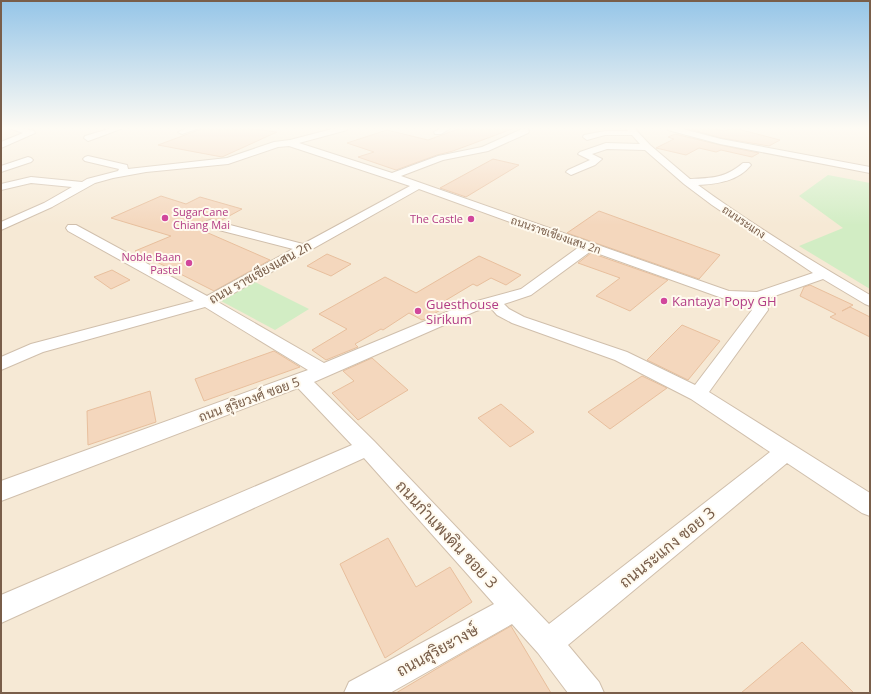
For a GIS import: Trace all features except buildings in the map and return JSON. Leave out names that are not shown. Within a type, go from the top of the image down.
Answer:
[{"type":"street","points":[[1,169],[27,160]]},
{"type":"street","points":[[94,160],[124,168],[123,172]]},
{"type":"street","points":[[1,226],[48,205],[84,185],[106,176],[123,172],[230,160]]},
{"type":"street","name":"ถนนราชเชียงแสน 2ก","points":[[344,160],[392,176],[727,295],[758,297],[824,274]]},
{"type":"street","points":[[392,176],[435,160]]},
{"type":"street","points":[[571,172],[595,160]]},
{"type":"street","name":"ถนนระแกง","points":[[663,160],[688,182],[739,218],[824,274],[870,301]]},
{"type":"street","points":[[826,160],[870,170]]},
{"type":"street","points":[[688,182],[712,181],[734,175],[746,165]]},
{"type":"street","points":[[1,187],[31,180],[84,185]]},
{"type":"street","name":"ถนน ราชเชียงแสน 2ก","points":[[1,364],[37,348],[207,302],[417,186]]},
{"type":"street","points":[[211,224],[304,248]]},
{"type":"street","name":"ถนนกำแพงดิน ซอย 3","points":[[72,228],[207,302],[312,375],[367,447],[548,643],[588,693]]},
{"type":"street","name":"ถนน สุริยวงศ์ ซอย 5","points":[[1,491],[312,375],[471,307],[494,302],[526,292],[589,246]]},
{"type":"street","points":[[698,394],[760,310],[758,297]]},
{"type":"street","points":[[494,302],[504,312],[518,320],[621,356],[698,394],[870,506]]},
{"type":"street","points":[[1,609],[367,447]]},
{"type":"street","name":"ถนนระแกง ซอย 3","points":[[548,643],[786,451]]},
{"type":"street","name":"ถนนสุริยะางษ์","points":[[360,693],[515,607]]},
{"type":"shaded area","points":[[1,160],[870,160],[870,693],[1,693]]},
{"type":"green space","points":[[828,175],[870,183],[870,289],[799,246],[843,228],[799,196]]},
{"type":"green space","points":[[255,282],[309,309],[275,330],[221,301]]},
{"type":"place","name":"SugarCane Chiang Mai","points":[[165,218]]},
{"type":"place","name":"The Castle","points":[[471,219]]},
{"type":"place","name":"Noble Baan Pastel","points":[[189,263]]},
{"type":"place","name":"Kantaya Popy GH","points":[[664,301]]},
{"type":"place","name":"Guesthouse Sirikum","points":[[418,311]]}]
